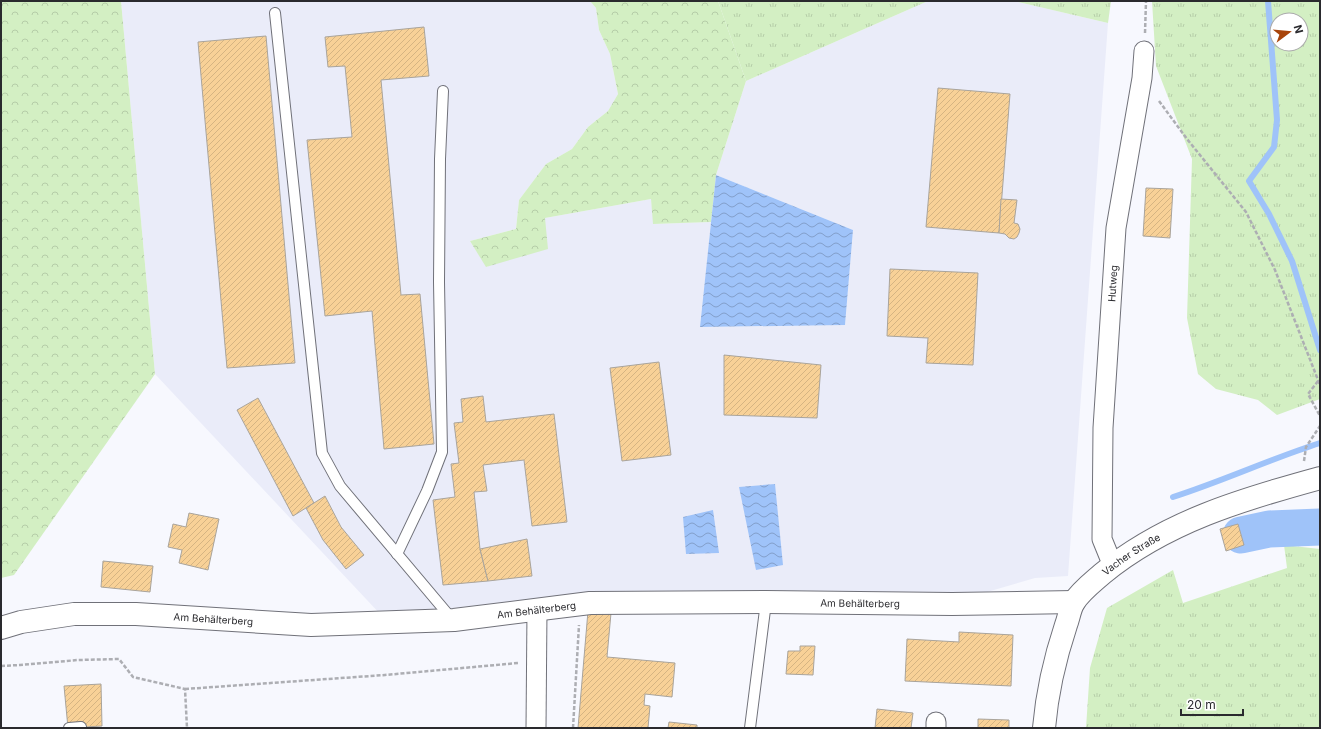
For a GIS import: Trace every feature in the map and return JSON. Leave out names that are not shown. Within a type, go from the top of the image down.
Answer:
[{"type":"street","name":"Hutweg","points":[[1113,566],[1102,539],[1103,428],[1116,228],[1142,78],[1144,51]]},
{"type":"street","name":"Vacher Straße","points":[[1044,728],[1045,709],[1052,673],[1074,602],[1092,583],[1113,566],[1147,543],[1183,524],[1247,499],[1312,480]]},
{"type":"street","name":"Am Behälterberg","points":[[1,628],[21,622],[74,614],[136,614],[311,625],[454,620],[590,603],[766,602],[952,604],[1074,602]]},
{"type":"street","points":[[536,728],[537,610]]},
{"type":"lane","points":[[275,13],[322,454],[340,486],[454,620]]},
{"type":"lane","points":[[397,554],[427,491],[442,452],[439,274],[440,159],[443,91]]},
{"type":"lane","points":[[750,728],[766,602]]},
{"type":"lane","points":[[69,728],[81,727]]},
{"type":"path","points":[[1144,51],[1146,1]]},
{"type":"path","points":[[1142,78],[1187,139],[1246,212],[1276,270],[1320,385]]},
{"type":"path","points":[[1318,381],[1308,394],[1320,416]]},
{"type":"path","points":[[1312,480],[1304,465],[1306,447],[1320,426]]},
{"type":"path","points":[[573,728],[580,604]]},
{"type":"path","points":[[1,666],[119,658],[133,677],[185,689],[386,675],[537,662]]},
{"type":"path","points":[[185,689],[187,728]]},
{"type":"shaded area","points":[[121,1],[590,1],[596,8],[599,30],[610,54],[618,94],[608,111],[588,127],[572,149],[546,164],[519,200],[516,229],[470,241],[487,267],[545,218],[651,199],[654,224],[711,222],[700,327],[845,325],[853,230],[716,175],[746,81],[928,1],[1014,1],[1108,23],[1068,576],[1035,578],[987,592],[936,596],[585,593],[382,616],[155,374]]},
{"type":"green space","points":[[1,1],[121,1],[155,374],[14,575],[1,578]]},
{"type":"green space","points":[[590,1],[718,1],[746,81],[716,175],[711,222],[653,224],[651,199],[545,218],[548,249],[486,267],[470,241],[516,229],[519,200],[546,164],[572,149],[588,127],[608,111],[618,94],[610,54],[599,30],[596,8]]},
{"type":"green space","points":[[718,1],[928,1],[746,81]]},
{"type":"green space","points":[[1014,1],[1111,1],[1108,23]]},
{"type":"green space","points":[[1152,1],[1320,1],[1320,399],[1277,415],[1258,400],[1216,389],[1198,374],[1187,318],[1192,159],[1156,66]]},
{"type":"green space","points":[[1284,545],[1320,549],[1320,728],[1086,728],[1090,668],[1107,608],[1173,570],[1183,603],[1287,568]]},
{"type":"water","points":[[716,175],[853,230],[845,325],[700,327]]},
{"type":"water","points":[[775,484],[783,565],[756,570],[739,487]]},
{"type":"water","points":[[713,510],[719,553],[686,554],[683,517]]},
{"type":"building","points":[[424,27],[429,76],[381,80],[401,295],[420,294],[434,444],[384,449],[372,311],[325,316],[307,140],[352,137],[345,66],[328,67],[325,37]]},
{"type":"building","points":[[266,36],[295,363],[227,368],[198,42]]},
{"type":"building","points":[[938,88],[1010,94],[999,233],[926,227]]},
{"type":"building","points":[[1146,188],[1173,189],[1170,238],[1143,236]]},
{"type":"building","points":[[1001,199],[1017,200],[1014,223],[1018,224],[1020,229],[1017,237],[1014,239],[1009,238],[1005,234],[999,233]]},
{"type":"building","points":[[890,269],[978,273],[973,365],[926,363],[928,338],[887,336]]},
{"type":"building","points":[[724,355],[821,365],[817,418],[724,415]]},
{"type":"building","points":[[659,362],[671,455],[622,461],[610,368]]},
{"type":"building","points":[[483,396],[486,422],[554,414],[567,522],[532,526],[524,460],[483,465],[487,491],[474,492],[480,549],[488,581],[443,585],[433,500],[455,497],[451,464],[459,463],[454,423],[463,422],[461,399]]},
{"type":"building","points":[[258,398],[314,503],[293,516],[237,410]]},
{"type":"building","points":[[325,496],[341,527],[364,555],[346,569],[323,540],[306,508]]},
{"type":"building","points":[[189,513],[219,519],[208,570],[179,563],[182,550],[168,547],[173,524],[186,527]]},
{"type":"building","points":[[1238,524],[1244,545],[1226,551],[1220,529]]},
{"type":"building","points":[[527,539],[532,576],[488,581],[480,549]]},
{"type":"building","points":[[103,561],[153,566],[150,592],[101,587]]},
{"type":"building","points":[[588,611],[611,613],[607,657],[675,663],[672,697],[645,694],[644,705],[650,706],[648,728],[578,728]]},
{"type":"building","points":[[959,632],[1013,635],[1011,686],[905,681],[907,639],[959,642]]},
{"type":"building","points":[[800,646],[815,646],[813,675],[786,674],[788,651],[800,651]]},
{"type":"building","points":[[101,684],[102,726],[68,728],[64,686]]},
{"type":"building","points":[[877,709],[913,713],[911,728],[875,728]]},
{"type":"building","points":[[978,719],[1009,720],[1009,728],[978,728]]},
{"type":"building","points":[[669,722],[697,725],[697,728],[668,728]]},
{"type":"waterway","points":[[1268,1],[1277,120],[1274,147],[1249,181],[1269,214],[1292,261],[1320,350]]},
{"type":"waterway","points":[[1173,497],[1320,443]]},
{"type":"waterway","points":[[1241,535],[1269,529],[1320,527]]}]
